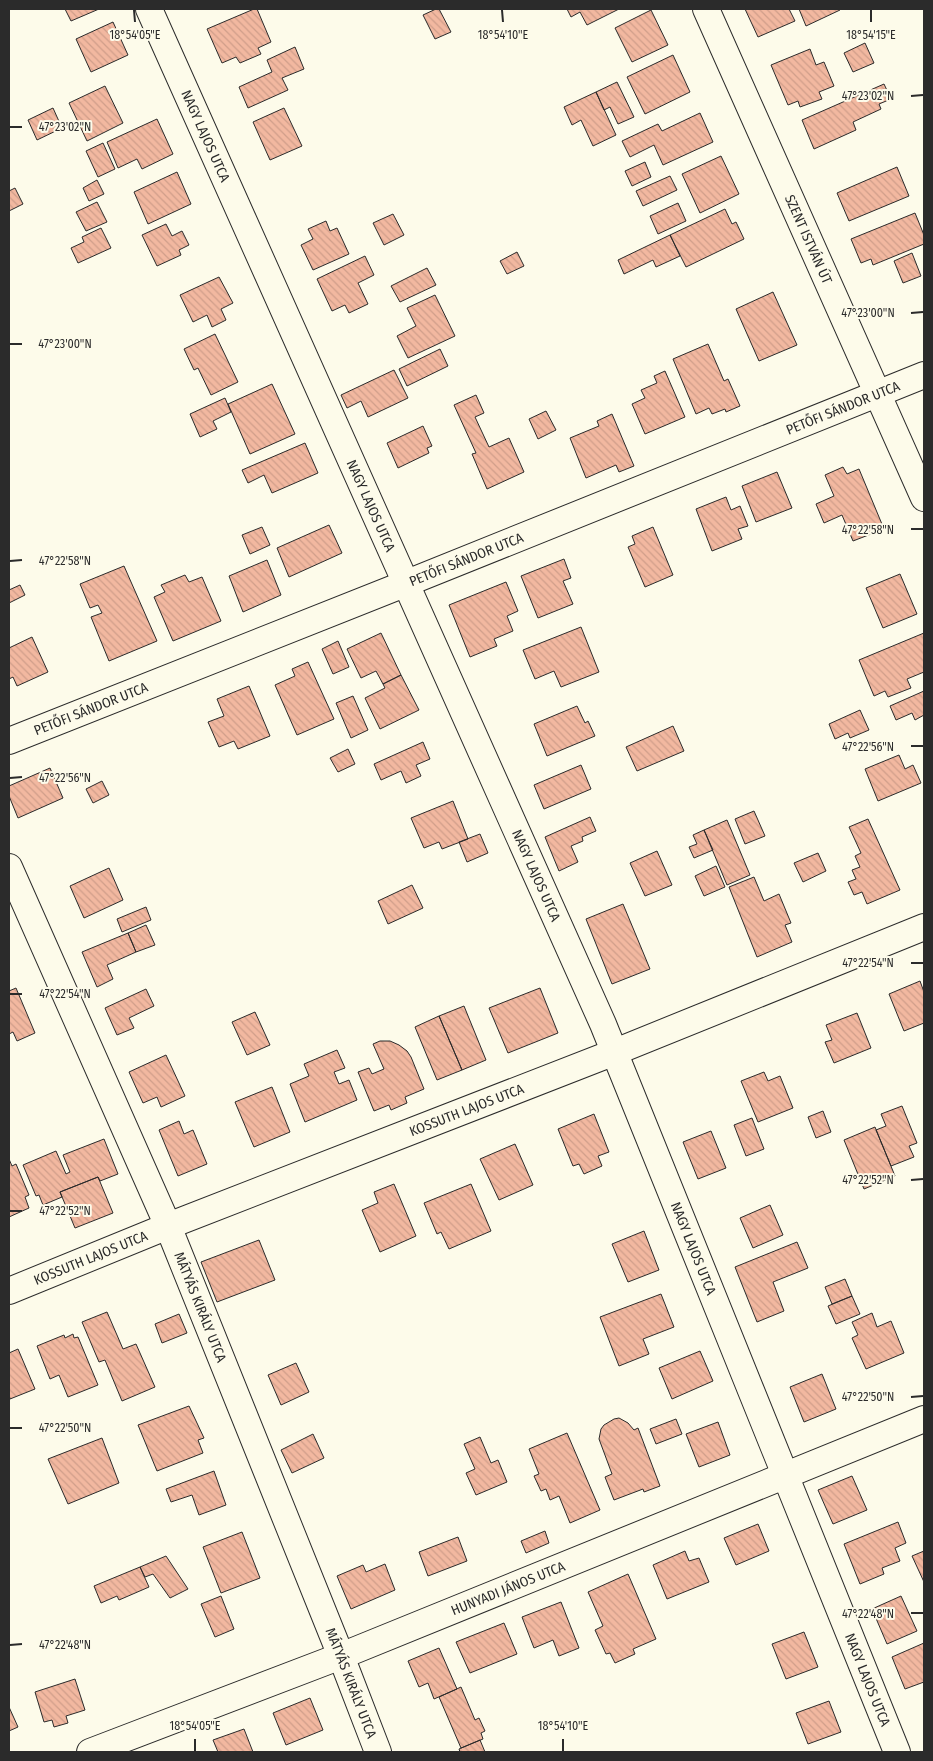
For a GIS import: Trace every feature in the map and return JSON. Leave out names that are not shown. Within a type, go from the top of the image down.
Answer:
[{"type":"street","name":"NAGY LAJOS UTCA","points":[[149,9],[615,1052],[897,1752]]},
{"type":"street","name":"SZENT ISTVÁN ÚT","points":[[706,9],[924,498]]},
{"type":"street","name":"PETŐFI SÁNDOR UTCA","points":[[9,741],[924,375]]},
{"type":"street","name":"MÁTYÁS KIRÁLY UTCA","points":[[9,867],[168,1226],[378,1752]]},
{"type":"street","name":"KOSSUTH LAJOS UTCA","points":[[9,1291],[168,1226],[615,1052],[924,927]]},
{"type":"street","name":"HUNYADI JÁNOS UTCA","points":[[90,1752],[341,1656],[924,1419]]},
{"type":"building","points":[[65,9],[99,9],[71,21]]},
{"type":"building","points":[[257,9],[271,42],[258,48],[261,54],[240,63],[236,57],[222,63],[207,29]]},
{"type":"building","points":[[439,9],[451,32],[435,39],[423,15]]},
{"type":"building","points":[[567,9],[619,9],[587,25],[580,12],[571,17]]},
{"type":"building","points":[[745,9],[789,9],[795,21],[758,37]]},
{"type":"building","points":[[799,9],[839,9],[840,10],[806,26]]},
{"type":"building","points":[[651,10],[668,45],[632,62],[615,28]]},
{"type":"building","points":[[113,22],[128,55],[91,72],[76,39]]},
{"type":"building","points":[[865,43],[874,63],[853,72],[844,53]]},
{"type":"building","points":[[295,47],[304,69],[282,78],[288,90],[248,108],[239,87],[272,72],[267,60]]},
{"type":"building","points":[[810,49],[816,65],[824,62],[834,86],[819,92],[822,99],[800,107],[798,101],[788,105],[771,65]]},
{"type":"building","points":[[673,55],[690,92],[645,114],[627,77]]},
{"type":"building","points":[[617,82],[634,117],[618,124],[610,107],[604,110],[596,92]]},
{"type":"building","points":[[884,84],[891,99],[879,104],[881,109],[853,122],[856,130],[814,149],[802,120]]},
{"type":"building","points":[[105,86],[123,123],[87,141],[69,103]]},
{"type":"building","points":[[596,92],[616,135],[593,146],[581,120],[572,125],[564,107]]},
{"type":"building","points":[[53,108],[62,128],[37,140],[28,120]]},
{"type":"building","points":[[284,108],[302,146],[270,160],[253,122]]},
{"type":"building","points":[[700,113],[713,142],[663,165],[654,145],[630,157],[622,141],[658,124],[662,131]]},
{"type":"building","points":[[157,119],[173,154],[142,169],[137,159],[118,168],[107,142]]},
{"type":"building","points":[[103,143],[115,169],[98,177],[86,151]]},
{"type":"building","points":[[721,156],[739,194],[700,213],[682,174]]},
{"type":"building","points":[[645,162],[651,177],[632,186],[625,171]]},
{"type":"building","points":[[897,167],[909,196],[849,221],[837,193]]},
{"type":"building","points":[[177,172],[191,204],[148,224],[134,192]]},
{"type":"building","points":[[670,176],[677,190],[643,206],[636,191]]},
{"type":"building","points":[[97,180],[104,194],[89,201],[83,188]]},
{"type":"building","points":[[15,188],[23,204],[9,211],[9,191]]},
{"type":"building","points":[[97,202],[107,222],[86,231],[76,212]]},
{"type":"building","points":[[678,203],[686,221],[658,234],[650,216]]},
{"type":"building","points":[[725,209],[732,224],[736,222],[744,239],[686,267],[670,235]]},
{"type":"building","points":[[915,213],[924,235],[924,244],[873,265],[871,259],[861,263],[851,239]]},
{"type":"building","points":[[393,214],[404,235],[384,245],[373,223]]},
{"type":"building","points":[[326,221],[330,231],[337,228],[349,254],[313,270],[301,245],[313,239],[308,229]]},
{"type":"building","points":[[166,224],[172,236],[182,231],[189,245],[179,250],[181,255],[157,266],[142,235]]},
{"type":"building","points":[[101,228],[111,248],[78,263],[71,248],[84,242],[82,237]]},
{"type":"building","points":[[670,235],[680,256],[656,267],[653,260],[624,274],[618,260]]},
{"type":"building","points":[[517,252],[524,266],[507,274],[500,261]]},
{"type":"building","points":[[912,253],[921,276],[903,283],[894,261]]},
{"type":"building","points":[[365,256],[374,275],[358,283],[368,304],[349,313],[345,305],[332,311],[317,279]]},
{"type":"building","points":[[427,268],[436,285],[400,302],[391,286]]},
{"type":"building","points":[[219,277],[233,303],[221,309],[226,320],[212,327],[207,315],[193,322],[180,295]]},
{"type":"building","points":[[773,292],[797,345],[759,361],[736,309]]},
{"type":"building","points":[[435,295],[455,336],[408,358],[397,336],[416,326],[407,308]]},
{"type":"building","points":[[215,334],[238,382],[211,395],[198,368],[194,370],[184,349]]},
{"type":"building","points":[[708,344],[724,381],[728,379],[740,406],[726,412],[725,409],[712,414],[709,408],[696,414],[673,359]]},
{"type":"building","points":[[440,349],[448,366],[407,386],[399,369]]},
{"type":"building","points":[[394,370],[408,398],[368,417],[361,401],[347,408],[341,395]]},
{"type":"building","points":[[665,371],[685,417],[645,434],[632,404],[645,398],[641,390],[657,383],[654,376]]},
{"type":"building","points":[[272,384],[295,434],[250,454],[228,404]]},
{"type":"building","points":[[476,395],[484,413],[475,417],[489,447],[509,438],[524,472],[487,489],[472,454],[476,453],[454,405]]},
{"type":"building","points":[[225,398],[231,412],[213,421],[217,429],[200,437],[190,414]]},
{"type":"building","points":[[546,411],[556,430],[538,439],[529,419]]},
{"type":"building","points":[[612,414],[634,466],[619,472],[616,465],[586,478],[570,438],[599,426],[597,421]]},
{"type":"building","points":[[423,426],[432,446],[427,448],[429,453],[398,468],[387,443]]},
{"type":"building","points":[[305,443],[318,473],[272,493],[264,475],[248,483],[242,470]]},
{"type":"building","points":[[843,467],[847,474],[859,469],[884,529],[853,541],[842,515],[824,523],[816,504],[834,496],[825,475]]},
{"type":"building","points":[[777,472],[792,508],[756,522],[742,486]]},
{"type":"building","points":[[726,497],[731,510],[740,506],[748,526],[738,529],[742,539],[712,551],[696,509]]},
{"type":"building","points":[[329,525],[342,553],[289,577],[277,548]]},
{"type":"building","points":[[262,527],[270,545],[250,554],[242,535]]},
{"type":"building","points":[[653,527],[673,575],[645,587],[628,547],[635,544],[632,536]]},
{"type":"building","points":[[564,559],[571,578],[563,581],[573,604],[538,618],[521,576]]},
{"type":"building","points":[[267,560],[281,595],[243,612],[229,576]]},
{"type":"building","points":[[124,566],[157,641],[109,661],[91,617],[102,613],[98,605],[90,608],[80,584]]},
{"type":"building","points":[[900,574],[917,614],[883,628],[866,588]]},
{"type":"building","points":[[185,575],[189,582],[202,577],[221,621],[173,641],[154,597],[165,592],[161,585]]},
{"type":"building","points":[[506,582],[518,611],[507,616],[513,631],[494,639],[497,646],[470,657],[449,605]]},
{"type":"building","points":[[20,585],[25,595],[9,603],[9,590]]},
{"type":"building","points":[[581,627],[599,672],[561,687],[554,671],[535,679],[523,650]]},
{"type":"building","points":[[381,633],[401,675],[383,684],[376,671],[361,678],[347,649]]},
{"type":"building","points":[[924,633],[924,672],[907,679],[911,688],[888,697],[885,691],[874,696],[859,660]]},
{"type":"building","points":[[32,637],[48,672],[17,686],[13,677],[9,679],[9,648]]},
{"type":"building","points":[[338,641],[349,667],[333,674],[322,649]]},
{"type":"building","points":[[308,662],[334,719],[297,735],[275,685],[295,676],[292,669]]},
{"type":"building","points":[[401,675],[419,710],[380,729],[365,698],[385,688],[383,684]]},
{"type":"building","points":[[249,686],[270,736],[238,749],[234,741],[219,747],[208,722],[224,716],[217,699]]},
{"type":"building","points":[[924,691],[924,715],[915,720],[912,713],[896,720],[890,706]]},
{"type":"building","points":[[353,696],[368,730],[351,738],[336,703]]},
{"type":"building","points":[[577,706],[585,723],[588,721],[595,736],[547,756],[534,724]]},
{"type":"building","points":[[860,710],[869,730],[850,738],[848,733],[835,739],[829,724]]},
{"type":"building","points":[[673,726],[684,751],[637,771],[626,747]]},
{"type":"building","points":[[423,742],[430,759],[416,765],[421,776],[406,783],[401,771],[381,780],[374,764]]},
{"type":"building","points":[[348,749],[355,764],[338,772],[330,758]]},
{"type":"building","points":[[899,755],[905,769],[913,765],[921,783],[878,801],[865,769]]},
{"type":"building","points":[[581,765],[591,789],[544,809],[534,785]]},
{"type":"building","points":[[50,768],[63,798],[18,818],[9,796],[9,786]]},
{"type":"building","points":[[102,781],[109,795],[93,803],[86,789]]},
{"type":"building","points":[[453,801],[468,839],[442,849],[439,842],[424,848],[411,818]]},
{"type":"building","points":[[754,811],[765,836],[745,844],[735,819]]},
{"type":"building","points":[[590,817],[596,831],[582,837],[583,841],[571,846],[578,862],[559,871],[545,837]]},
{"type":"building","points":[[868,819],[900,890],[867,904],[862,892],[854,895],[848,882],[856,879],[852,870],[860,867],[855,856],[861,853],[849,827]]},
{"type":"building","points":[[727,820],[750,875],[727,885],[704,830]]},
{"type":"building","points":[[704,830],[713,850],[694,858],[689,847],[697,844],[693,835]]},
{"type":"building","points":[[480,834],[488,853],[467,862],[459,842]]},
{"type":"building","points":[[657,851],[672,885],[645,896],[630,863]]},
{"type":"building","points":[[818,853],[826,871],[803,882],[794,863]]},
{"type":"building","points":[[716,866],[725,887],[704,896],[695,876]]},
{"type":"building","points":[[109,868],[123,900],[84,918],[70,886]]},
{"type":"building","points":[[754,877],[764,901],[779,894],[791,923],[785,925],[792,942],[757,957],[729,887]]},
{"type":"building","points":[[412,885],[423,908],[388,924],[378,901]]},
{"type":"building","points":[[623,904],[650,969],[612,984],[586,919]]},
{"type":"building","points":[[146,907],[151,920],[122,932],[117,919]]},
{"type":"building","points":[[146,925],[155,945],[136,952],[128,933]]},
{"type":"building","points":[[128,933],[136,952],[107,965],[113,979],[97,987],[82,952]]},
{"type":"building","points":[[920,981],[924,992],[924,1023],[904,1031],[889,994]]},
{"type":"building","points":[[16,988],[35,1033],[17,1041],[13,1032],[9,1034],[9,991]]},
{"type":"building","points":[[540,988],[558,1033],[508,1053],[489,1008]]},
{"type":"building","points":[[146,989],[154,1006],[129,1018],[134,1028],[117,1035],[105,1008]]},
{"type":"building","points":[[464,1006],[486,1060],[462,1070],[439,1016]]},
{"type":"building","points":[[255,1012],[270,1045],[247,1055],[232,1022]]},
{"type":"building","points":[[857,1013],[871,1048],[834,1063],[825,1042],[832,1040],[826,1025]]},
{"type":"building","points":[[439,1016],[462,1070],[437,1080],[415,1027]]},
{"type":"building","points":[[380,1041],[390,1041],[407,1051],[424,1089],[405,1097],[407,1103],[391,1110],[389,1105],[374,1111],[358,1072],[369,1068],[372,1074],[384,1069],[373,1044]]},
{"type":"building","points":[[337,1050],[345,1068],[334,1072],[339,1084],[349,1080],[357,1100],[305,1122],[290,1084],[309,1076],[304,1064]]},
{"type":"building","points":[[166,1055],[185,1096],[161,1107],[157,1097],[143,1103],[129,1072]]},
{"type":"building","points":[[764,1072],[768,1081],[780,1076],[793,1108],[758,1122],[741,1081]]},
{"type":"building","points":[[272,1087],[290,1132],[254,1147],[235,1102]]},
{"type":"building","points":[[902,1106],[917,1143],[909,1146],[914,1157],[891,1166],[876,1130],[886,1126],[881,1114]]},
{"type":"building","points":[[823,1111],[831,1132],[816,1138],[808,1117]]},
{"type":"building","points":[[594,1114],[609,1152],[598,1156],[602,1166],[584,1174],[579,1164],[573,1166],[558,1129]]},
{"type":"building","points":[[752,1118],[764,1149],[746,1156],[734,1125]]},
{"type":"building","points":[[179,1121],[184,1134],[193,1130],[207,1164],[178,1176],[159,1130]]},
{"type":"building","points":[[875,1127],[895,1176],[864,1189],[844,1140]]},
{"type":"building","points":[[711,1131],[726,1168],[698,1179],[683,1142]]},
{"type":"building","points":[[104,1139],[118,1174],[100,1181],[98,1177],[60,1192],[62,1197],[43,1205],[39,1195],[36,1196],[23,1165],[56,1151],[66,1174],[70,1172],[63,1155]]},
{"type":"building","points":[[515,1144],[533,1185],[499,1200],[480,1159]]},
{"type":"building","points":[[9,1159],[12,1166],[16,1164],[29,1195],[25,1197],[29,1208],[9,1217]]},
{"type":"building","points":[[98,1177],[113,1213],[75,1228],[60,1192]]},
{"type":"building","points":[[394,1184],[416,1236],[380,1252],[362,1210],[378,1203],[374,1192]]},
{"type":"building","points":[[471,1184],[491,1231],[449,1249],[441,1232],[437,1234],[424,1203]]},
{"type":"building","points":[[770,1205],[783,1235],[753,1248],[740,1218]]},
{"type":"building","points":[[644,1231],[659,1270],[628,1282],[612,1244]]},
{"type":"building","points":[[259,1240],[275,1280],[217,1302],[201,1262]]},
{"type":"building","points":[[797,1242],[808,1268],[773,1282],[784,1311],[757,1322],[735,1267]]},
{"type":"building","points":[[845,1279],[852,1296],[832,1304],[825,1287]]},
{"type":"building","points":[[661,1294],[674,1327],[643,1339],[649,1354],[619,1366],[600,1317]]},
{"type":"building","points":[[852,1296],[860,1314],[836,1324],[828,1306]]},
{"type":"building","points":[[107,1312],[123,1349],[136,1344],[155,1387],[122,1401],[105,1360],[99,1362],[82,1322]]},
{"type":"building","points":[[872,1313],[877,1327],[891,1321],[904,1353],[866,1369],[852,1338],[858,1335],[852,1322]]},
{"type":"building","points":[[179,1314],[187,1333],[162,1343],[155,1324]]},
{"type":"building","points":[[73,1334],[74,1338],[78,1337],[98,1385],[68,1397],[59,1375],[50,1379],[37,1346],[64,1335],[65,1338]]},
{"type":"building","points":[[18,1349],[35,1389],[10,1399],[9,1353]]},
{"type":"building","points":[[700,1351],[713,1381],[672,1399],[659,1368]]},
{"type":"building","points":[[296,1363],[309,1392],[281,1405],[268,1375]]},
{"type":"building","points":[[822,1374],[836,1409],[804,1422],[790,1387]]},
{"type":"building","points":[[189,1406],[204,1438],[198,1440],[203,1453],[157,1471],[138,1425]]},
{"type":"building","points":[[619,1418],[628,1423],[634,1430],[638,1428],[660,1486],[644,1492],[643,1489],[614,1500],[605,1477],[612,1474],[599,1439],[604,1425]]},
{"type":"building","points":[[676,1419],[682,1434],[656,1444],[650,1429]]},
{"type":"building","points":[[718,1422],[730,1455],[699,1467],[686,1434]]},
{"type":"building","points":[[567,1433],[600,1510],[570,1523],[559,1496],[550,1500],[546,1489],[541,1491],[534,1476],[539,1474],[529,1449]]},
{"type":"building","points":[[313,1434],[324,1458],[292,1473],[281,1450]]},
{"type":"building","points":[[480,1437],[491,1463],[498,1460],[507,1482],[476,1495],[466,1473],[475,1469],[464,1444]]},
{"type":"building","points":[[102,1438],[119,1483],[68,1504],[48,1459]]},
{"type":"building","points":[[214,1471],[226,1505],[199,1515],[192,1495],[171,1502],[166,1489]]},
{"type":"building","points":[[852,1476],[867,1510],[833,1524],[818,1490]]},
{"type":"building","points":[[898,1522],[906,1543],[895,1548],[900,1561],[882,1568],[884,1574],[860,1584],[844,1544]]},
{"type":"building","points":[[758,1524],[769,1551],[736,1565],[724,1538]]},
{"type":"building","points":[[545,1531],[549,1543],[526,1553],[521,1541]]},
{"type":"building","points":[[242,1532],[260,1578],[221,1593],[203,1547]]},
{"type":"building","points":[[458,1537],[467,1561],[428,1576],[419,1552]]},
{"type":"building","points":[[685,1551],[689,1561],[699,1558],[709,1582],[667,1599],[653,1565]]},
{"type":"building","points":[[924,1551],[924,1582],[912,1556]]},
{"type":"building","points":[[166,1556],[188,1589],[170,1598],[153,1574],[145,1577],[140,1567]]},
{"type":"building","points":[[385,1564],[395,1590],[351,1609],[337,1576],[363,1565],[366,1572]]},
{"type":"building","points":[[140,1567],[149,1587],[119,1600],[117,1596],[101,1603],[94,1586]]},
{"type":"building","points":[[628,1574],[656,1639],[633,1649],[635,1654],[615,1663],[610,1653],[606,1654],[595,1630],[603,1626],[588,1592]]},
{"type":"building","points":[[221,1596],[234,1629],[215,1637],[201,1604]]},
{"type":"building","points":[[901,1596],[917,1631],[887,1644],[872,1609]]},
{"type":"building","points":[[561,1602],[579,1648],[559,1656],[553,1640],[534,1648],[522,1617]]},
{"type":"building","points":[[504,1623],[517,1654],[470,1673],[456,1642]]},
{"type":"building","points":[[804,1632],[818,1667],[786,1679],[772,1644]]},
{"type":"building","points":[[924,1643],[924,1682],[905,1689],[892,1657]]},
{"type":"building","points":[[439,1648],[457,1689],[434,1699],[428,1683],[419,1687],[408,1661]]},
{"type":"building","points":[[75,1679],[85,1710],[66,1716],[68,1723],[54,1727],[52,1720],[44,1722],[35,1692]]},
{"type":"building","points":[[461,1687],[475,1720],[479,1718],[485,1731],[481,1733],[483,1739],[461,1748],[439,1697]]},
{"type":"building","points":[[310,1698],[323,1730],[286,1745],[273,1713]]},
{"type":"building","points":[[829,1701],[841,1732],[808,1744],[796,1713]]},
{"type":"building","points":[[9,1707],[18,1727],[9,1731]]},
{"type":"building","points":[[244,1729],[253,1752],[218,1752],[213,1740]]},
{"type":"building","points":[[480,1740],[485,1752],[460,1752],[459,1749]]}]
